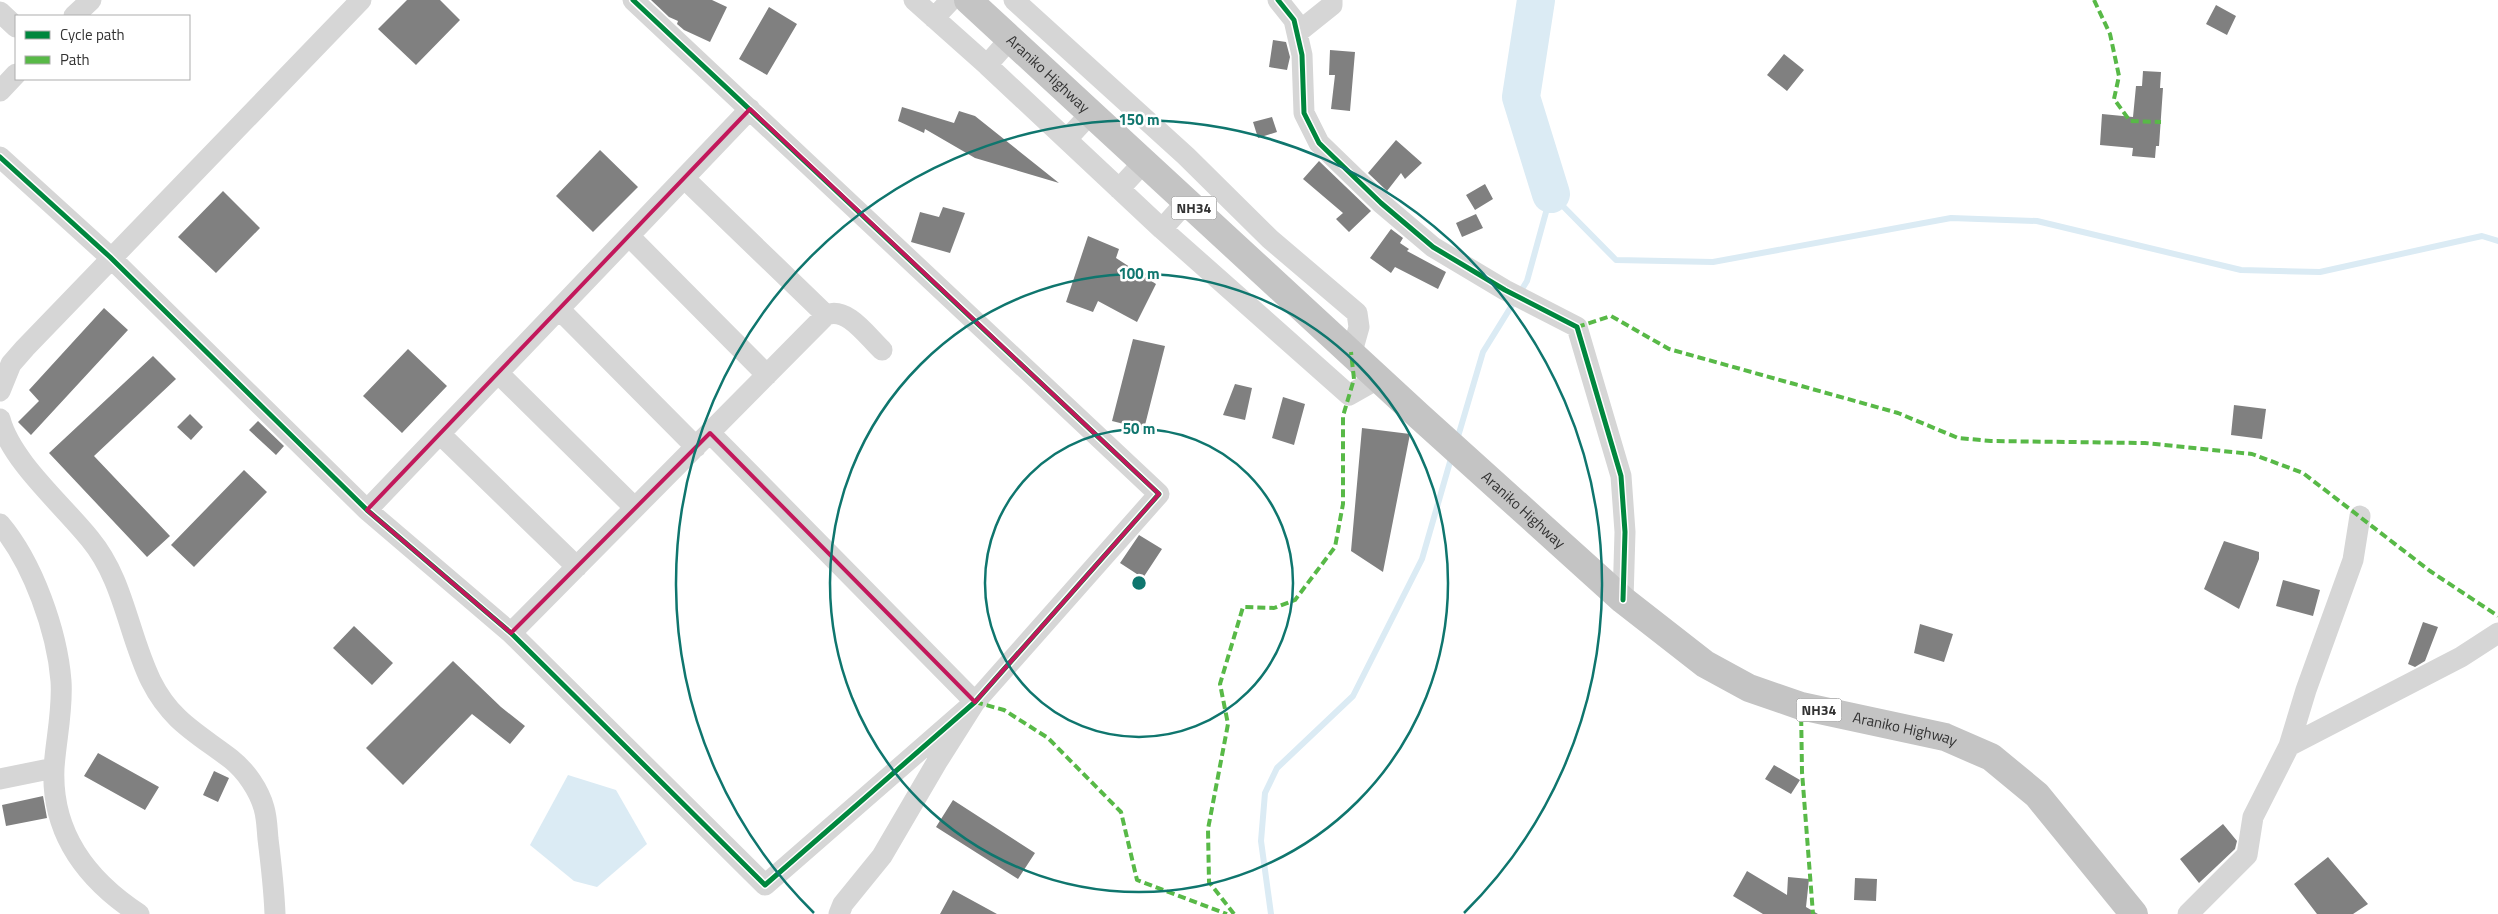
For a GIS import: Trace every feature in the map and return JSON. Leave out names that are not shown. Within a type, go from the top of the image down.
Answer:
[{"type":"highway","name":"Araniko Highway","points":[[968,0],[1352,352],[1419,416],[1623,600],[1705,664],[1749,688],[1801,706],[1946,737],[1990,757],[2037,795],[2134,914]]},
{"type":"street","points":[[75,15],[90,0]]},
{"type":"street","points":[[0,391],[11,364],[110,258],[361,0]]},
{"type":"street","points":[[0,157],[110,258],[367,510],[511,633],[765,885],[976,702],[1159,494],[633,0]]},
{"type":"street","points":[[914,0],[987,65],[1162,229],[1349,395],[1379,378]]},
{"type":"street","points":[[934,18],[951,0]]},
{"type":"street","points":[[1014,0],[1186,156],[1270,239],[1357,313],[1359,327],[1352,352]]},
{"type":"street","points":[[1278,0],[1294,20],[1302,55],[1304,113],[1319,143],[1382,203],[1433,247],[1505,290],[1577,328],[1621,476],[1625,532],[1623,600]]},
{"type":"street","points":[[1297,33],[1332,5],[1332,0]]},
{"type":"street","points":[[0,12],[15,26]]},
{"type":"street","points":[[1039,65],[1051,33]]},
{"type":"street","points":[[987,65],[1010,39]]},
{"type":"street","points":[[0,91],[15,75]]},
{"type":"street","points":[[367,510],[750,109]]},
{"type":"street","points":[[1067,139],[1091,113]]},
{"type":"street","points":[[1120,189],[1144,162]]},
{"type":"street","points":[[684,178],[826,315]]},
{"type":"street","points":[[1162,229],[1187,201]]},
{"type":"street","points":[[629,236],[767,375]]},
{"type":"street","points":[[559,309],[703,440],[976,702]]},
{"type":"street","points":[[511,633],[826,315],[834,312],[844,314],[882,350]]},
{"type":"street","points":[[1297,349],[1319,323]]},
{"type":"street","points":[[498,373],[635,508]]},
{"type":"street","points":[[0,419],[3,430],[16,452],[90,539],[108,564],[151,681],[167,705],[185,728],[245,772],[256,790],[265,809],[274,914]]},
{"type":"street","points":[[440,434],[577,567]]},
{"type":"street","points":[[2188,914],[2247,855],[2253,817],[2289,746],[2353,560],[2360,516]]},
{"type":"street","points":[[0,524],[23,560],[44,606],[56,648],[61,681],[61,705],[54,768],[55,796],[63,825],[75,854],[98,883],[139,914]]},
{"type":"street","points":[[2289,746],[2461,657],[2498,633]]},
{"type":"street","points":[[839,914],[843,904],[882,856],[937,762],[976,702]]},
{"type":"street","points":[[0,779],[54,768]]},
{"type":"highlighted area","points":[[750,109],[1159,494],[975,702],[710,433],[511,633],[367,510]]},
{"type":"shaded area","points":[[568,775],[616,790],[647,844],[597,887],[574,881],[530,845]]},
{"type":"building","points":[[407,0],[440,0],[460,20],[416,65],[378,29]]},
{"type":"building","points":[[651,0],[712,0],[727,7],[710,42],[684,30],[677,24],[678,21],[669,17]]},
{"type":"building","points":[[2216,5],[2236,16],[2227,35],[2206,24]]},
{"type":"building","points":[[769,7],[797,24],[767,75],[739,59]]},
{"type":"building","points":[[1273,40],[1286,42],[1290,57],[1287,70],[1269,67]]},
{"type":"building","points":[[1330,50],[1355,52],[1350,111],[1331,109],[1335,75],[1329,75]]},
{"type":"building","points":[[1784,54],[1804,70],[1787,91],[1767,75]]},
{"type":"building","points":[[2143,71],[2161,72],[2160,88],[2163,88],[2159,146],[2156,146],[2155,158],[2132,156],[2133,148],[2100,145],[2102,114],[2133,117],[2136,86],[2142,86]]},
{"type":"building","points":[[902,107],[954,123],[959,111],[975,116],[1059,183],[975,158],[925,129],[924,133],[898,121]]},
{"type":"building","points":[[1272,117],[1277,132],[1258,138],[1253,122]]},
{"type":"building","points":[[1396,140],[1422,163],[1405,179],[1401,173],[1387,191],[1368,173]]},
{"type":"building","points":[[600,150],[638,187],[593,232],[556,196]]},
{"type":"building","points":[[1319,161],[1371,211],[1349,232],[1336,219],[1343,213],[1303,179]]},
{"type":"building","points":[[1485,184],[1493,199],[1475,210],[1466,195]]},
{"type":"building","points":[[223,191],[260,228],[216,273],[178,237]]},
{"type":"building","points":[[943,207],[965,213],[950,253],[911,242],[920,212],[939,217]]},
{"type":"building","points":[[1476,214],[1483,228],[1462,237],[1456,223]]},
{"type":"building","points":[[1391,229],[1403,238],[1400,243],[1409,249],[1407,251],[1446,272],[1438,289],[1395,267],[1391,273],[1370,258]]},
{"type":"building","points":[[1088,236],[1119,249],[1116,258],[1156,284],[1137,322],[1098,301],[1093,312],[1066,302]]},
{"type":"building","points":[[104,308],[128,330],[31,435],[18,422],[39,401],[29,390]]},
{"type":"building","points":[[1133,339],[1165,346],[1144,429],[1112,421]]},
{"type":"building","points":[[408,349],[447,386],[402,433],[363,396]]},
{"type":"building","points":[[153,356],[176,379],[94,456],[170,536],[147,557],[49,453]]},
{"type":"building","points":[[1235,384],[1252,388],[1245,420],[1223,415]]},
{"type":"building","points":[[1283,397],[1305,404],[1294,445],[1272,438]]},
{"type":"building","points":[[2234,405],[2266,409],[2262,439],[2231,435]]},
{"type":"building","points":[[190,414],[203,427],[191,440],[177,427]]},
{"type":"building","points":[[258,421],[284,446],[276,455],[249,430]]},
{"type":"building","points":[[1362,428],[1410,434],[1383,572],[1351,551]]},
{"type":"building","points":[[244,470],[267,492],[194,567],[171,545]]},
{"type":"building","points":[[1139,535],[1162,549],[1143,578],[1120,563]]},
{"type":"building","points":[[2224,541],[2259,552],[2259,559],[2239,609],[2204,589]]},
{"type":"building","points":[[2283,580],[2320,590],[2313,616],[2276,606]]},
{"type":"building","points":[[2423,622],[2438,627],[2425,661],[2415,667],[2408,664]]},
{"type":"building","points":[[1920,624],[1953,634],[1944,662],[1914,653]]},
{"type":"building","points":[[354,626],[393,663],[372,685],[333,648]]},
{"type":"building","points":[[453,661],[501,707],[525,726],[510,744],[472,714],[403,785],[366,748]]},
{"type":"building","points":[[98,753],[159,787],[145,810],[84,776]]},
{"type":"building","points":[[1774,765],[1800,780],[1791,794],[1765,779]]},
{"type":"building","points":[[214,771],[229,778],[218,802],[203,795]]},
{"type":"building","points":[[43,796],[47,818],[6,826],[2,805]]},
{"type":"building","points":[[953,800],[1035,853],[1018,879],[936,827]]},
{"type":"building","points":[[2223,824],[2237,841],[2235,849],[2199,883],[2180,859]]},
{"type":"building","points":[[2328,857],[2368,904],[2353,914],[2317,914],[2294,884]]},
{"type":"building","points":[[1747,871],[1787,895],[1788,877],[1809,879],[1806,907],[1818,914],[1763,914],[1733,896]]},
{"type":"building","points":[[1855,878],[1877,879],[1876,901],[1854,900]]},
{"type":"building","points":[[953,890],[997,914],[940,914]]},
{"type":"waterway","points":[[1536,0],[1521,97],[1551,194]]},
{"type":"waterway","points":[[1551,194],[1616,260],[1713,262],[1951,218],[2037,221],[2241,270],[2320,272],[2482,236],[2498,241]]},
{"type":"waterway","points":[[1457,440],[1483,352],[1527,281],[1551,194]]},
{"type":"waterway","points":[[1271,914],[1261,841],[1265,793],[1277,768],[1353,696],[1422,559],[1452,455]]},
{"type":"marked path","points":[[2094,0],[2110,34],[2119,76],[2114,99],[2130,121],[2161,122]]},
{"type":"marked path","points":[[1577,327],[1611,316],[1669,349],[1898,413],[1958,438],[1991,441],[2145,443],[2252,454],[2303,473],[2430,571],[2498,616]]},
{"type":"marked path","points":[[1234,914],[1209,882],[1208,829],[1228,724],[1220,684],[1243,607],[1274,608],[1295,600],[1335,547],[1343,504],[1343,416],[1354,379],[1351,352]]},
{"type":"marked path","points":[[975,702],[1004,710],[1048,738],[1121,812],[1137,880],[1227,914]]},
{"type":"marked path","points":[[1801,706],[1802,772],[1813,914]]},
{"type":"cycle path","points":[[0,157],[110,257],[367,510],[511,633],[765,885],[975,702],[1159,494],[633,0]]},
{"type":"cycle path","points":[[1278,0],[1294,20],[1302,55],[1304,113],[1319,143],[1381,203],[1433,247],[1505,290],[1577,327],[1621,476],[1625,532],[1623,600]]}]
